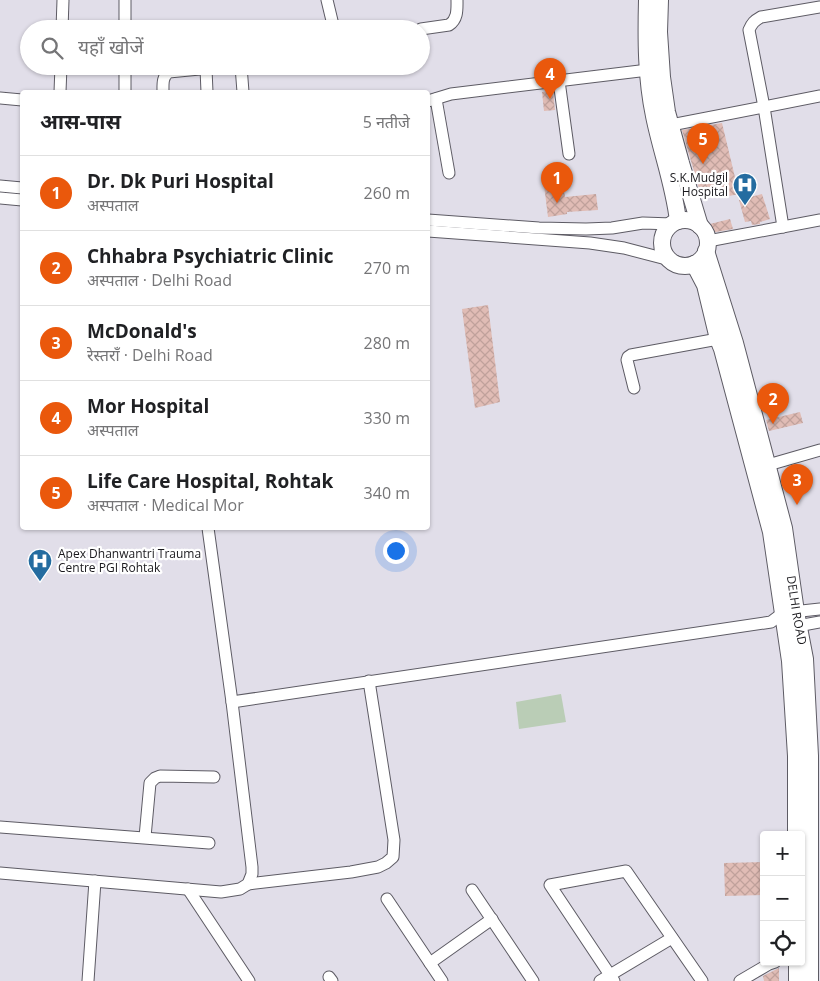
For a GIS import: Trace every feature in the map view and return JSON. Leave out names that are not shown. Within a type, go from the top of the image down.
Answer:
[{"type":"main road","points":[[648,0],[646,32],[648,70],[654,115],[676,201],[675,222]]},
{"type":"main road","points":[[660,0],[658,32],[667,112],[700,226],[705,233],[707,246],[703,257],[694,264],[683,266],[670,260],[663,248],[662,241],[668,228],[675,222],[684,220],[700,226]]},
{"type":"main road","name":"DELHI ROAD","points":[[707,246],[784,528],[787,620],[796,756],[796,831]]},
{"type":"main road","name":"DELHI ROAD","points":[[694,264],[705,285],[771,532],[787,620],[805,668],[815,804],[805,932]]},
{"type":"main road","name":"DELHI ROAD","points":[[805,966],[807,980]]},
{"type":"street","points":[[62,20],[63,0]]},
{"type":"street","points":[[125,0],[125,20]]},
{"type":"street","points":[[326,0],[332,20]]},
{"type":"street","points":[[430,27],[453,22],[456,16],[457,0]]},
{"type":"street","points":[[783,227],[764,107],[749,30],[751,23],[761,17],[820,7]]},
{"type":"street","points":[[449,173],[432,100],[451,94],[648,70]]},
{"type":"street","points":[[60,90],[61,75]]},
{"type":"street","points":[[125,75],[125,90]]},
{"type":"street","points":[[163,90],[163,78],[165,75]]},
{"type":"street","points":[[206,75],[207,90]]},
{"type":"street","points":[[242,75],[243,90]]},
{"type":"street","points":[[559,81],[569,154]]},
{"type":"street","points":[[671,126],[820,96]]},
{"type":"street","points":[[0,98],[20,100]]},
{"type":"street","points":[[0,186],[20,188]]},
{"type":"street","points":[[0,198],[20,200]]},
{"type":"street","points":[[430,220],[539,228],[586,229],[675,222]]},
{"type":"street","points":[[707,246],[820,220]]},
{"type":"street","points":[[430,231],[590,243],[624,248],[670,260]]},
{"type":"street","points":[[634,388],[626,360],[631,355],[718,338]]},
{"type":"street","points":[[768,465],[820,450]]},
{"type":"street","points":[[208,530],[252,867],[252,874],[248,884]]},
{"type":"street","points":[[232,702],[787,620],[820,610]]},
{"type":"street","points":[[787,620],[820,622]]},
{"type":"street","points":[[0,873],[221,892],[240,889],[248,884],[351,872],[378,867],[386,863],[393,856],[394,840],[369,681]]},
{"type":"street","points":[[145,837],[150,783],[152,780],[160,776],[214,777]]},
{"type":"street","points":[[0,827],[209,843]]},
{"type":"street","points":[[672,938],[608,979],[550,884],[626,871],[702,981]]},
{"type":"street","points":[[88,981],[95,881]]},
{"type":"street","points":[[188,889],[249,981]]},
{"type":"street","points":[[472,890],[533,981]]},
{"type":"street","points":[[387,900],[442,981]]},
{"type":"street","points":[[430,963],[492,919]]},
{"type":"street","points":[[740,981],[765,966]]},
{"type":"green space","points":[[561,694],[566,722],[519,729],[516,702]]},
{"type":"building","points":[[553,91],[555,110],[544,111],[542,92]]},
{"type":"building","points":[[722,123],[739,194],[724,197],[721,187],[700,192],[682,130]]},
{"type":"building","points":[[563,183],[565,197],[596,194],[598,210],[567,212],[567,214],[548,217],[544,185]]},
{"type":"building","points":[[762,194],[770,219],[760,222],[760,224],[752,225],[751,221],[745,222],[739,200]]},
{"type":"building","points":[[730,219],[733,229],[710,233],[710,224]]},
{"type":"building","points":[[488,305],[500,402],[475,408],[462,309]]},
{"type":"building","points":[[800,412],[803,423],[769,431],[766,420]]},
{"type":"building","points":[[760,862],[760,895],[725,896],[724,863]]},
{"type":"building","points":[[779,968],[779,981],[764,981],[763,976]]},
{"type":"place","name":"Mor Hospital","points":[[550,99]]},
{"type":"place","name":"Life Care Hospital, Rohtak","points":[[703,164]]},
{"type":"place","name":"Dr. Dk Puri Hospital","points":[[557,203]]},
{"type":"place","name":"S.K.Mudgil Hospital","points":[[745,206]]},
{"type":"place","name":"Chhabra Psychiatric Clinic","points":[[773,424]]},
{"type":"place","name":"McDonald's","points":[[797,505]]},
{"type":"place","name":"Apex Dhanwantri Trauma Centre PGI Rohtak","points":[[40,582]]}]
